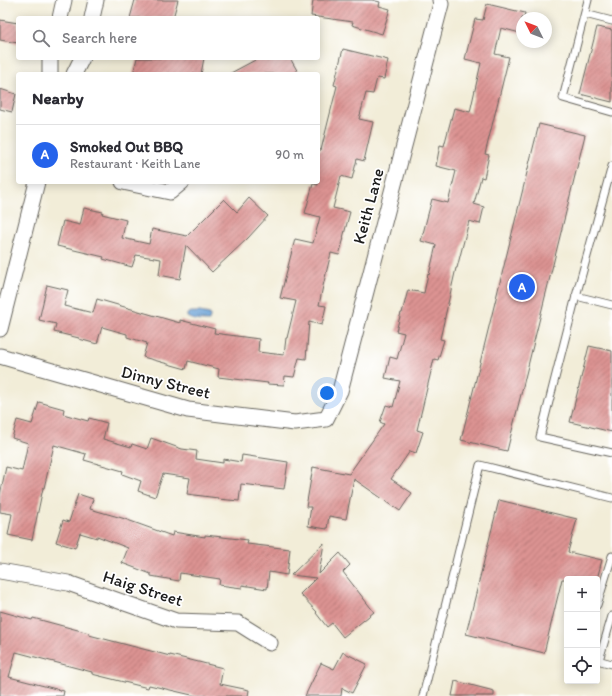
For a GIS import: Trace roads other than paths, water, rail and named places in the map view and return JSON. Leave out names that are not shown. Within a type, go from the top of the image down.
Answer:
[{"type":"street","points":[[60,16],[64,0]]},
{"type":"street","points":[[92,16],[96,0]]},
{"type":"street","name":"Keith Lane","points":[[326,419],[340,391],[439,12],[441,4],[440,0]]},
{"type":"street","points":[[50,60],[50,72]]},
{"type":"street","points":[[75,72],[81,60]]},
{"type":"street","points":[[0,329],[36,184]]},
{"type":"street","points":[[132,184],[170,192],[180,184]]},
{"type":"street","name":"Dinny Street","points":[[0,356],[188,410],[295,423],[326,419]]},
{"type":"street","name":"Haig Street","points":[[0,571],[68,583],[176,621],[238,623],[270,643]]},
{"type":"lane","points":[[588,0],[563,98],[612,112]]},
{"type":"lane","points":[[585,14],[612,21]]},
{"type":"lane","points":[[612,166],[576,296],[540,437],[612,453]]},
{"type":"lane","points":[[576,296],[612,305]]},
{"type":"lane","points":[[423,696],[480,465],[612,498]]},
{"type":"lane","points":[[600,596],[612,556]]},
{"type":"lane","points":[[600,654],[612,616]]},
{"type":"lane","points":[[600,661],[612,664]]},
{"type":"water","points":[[191,312],[210,314],[209,321],[200,321],[187,317],[187,314]]},
{"type":"place","name":"Smoked Out BBQ","points":[[522,287]]}]
